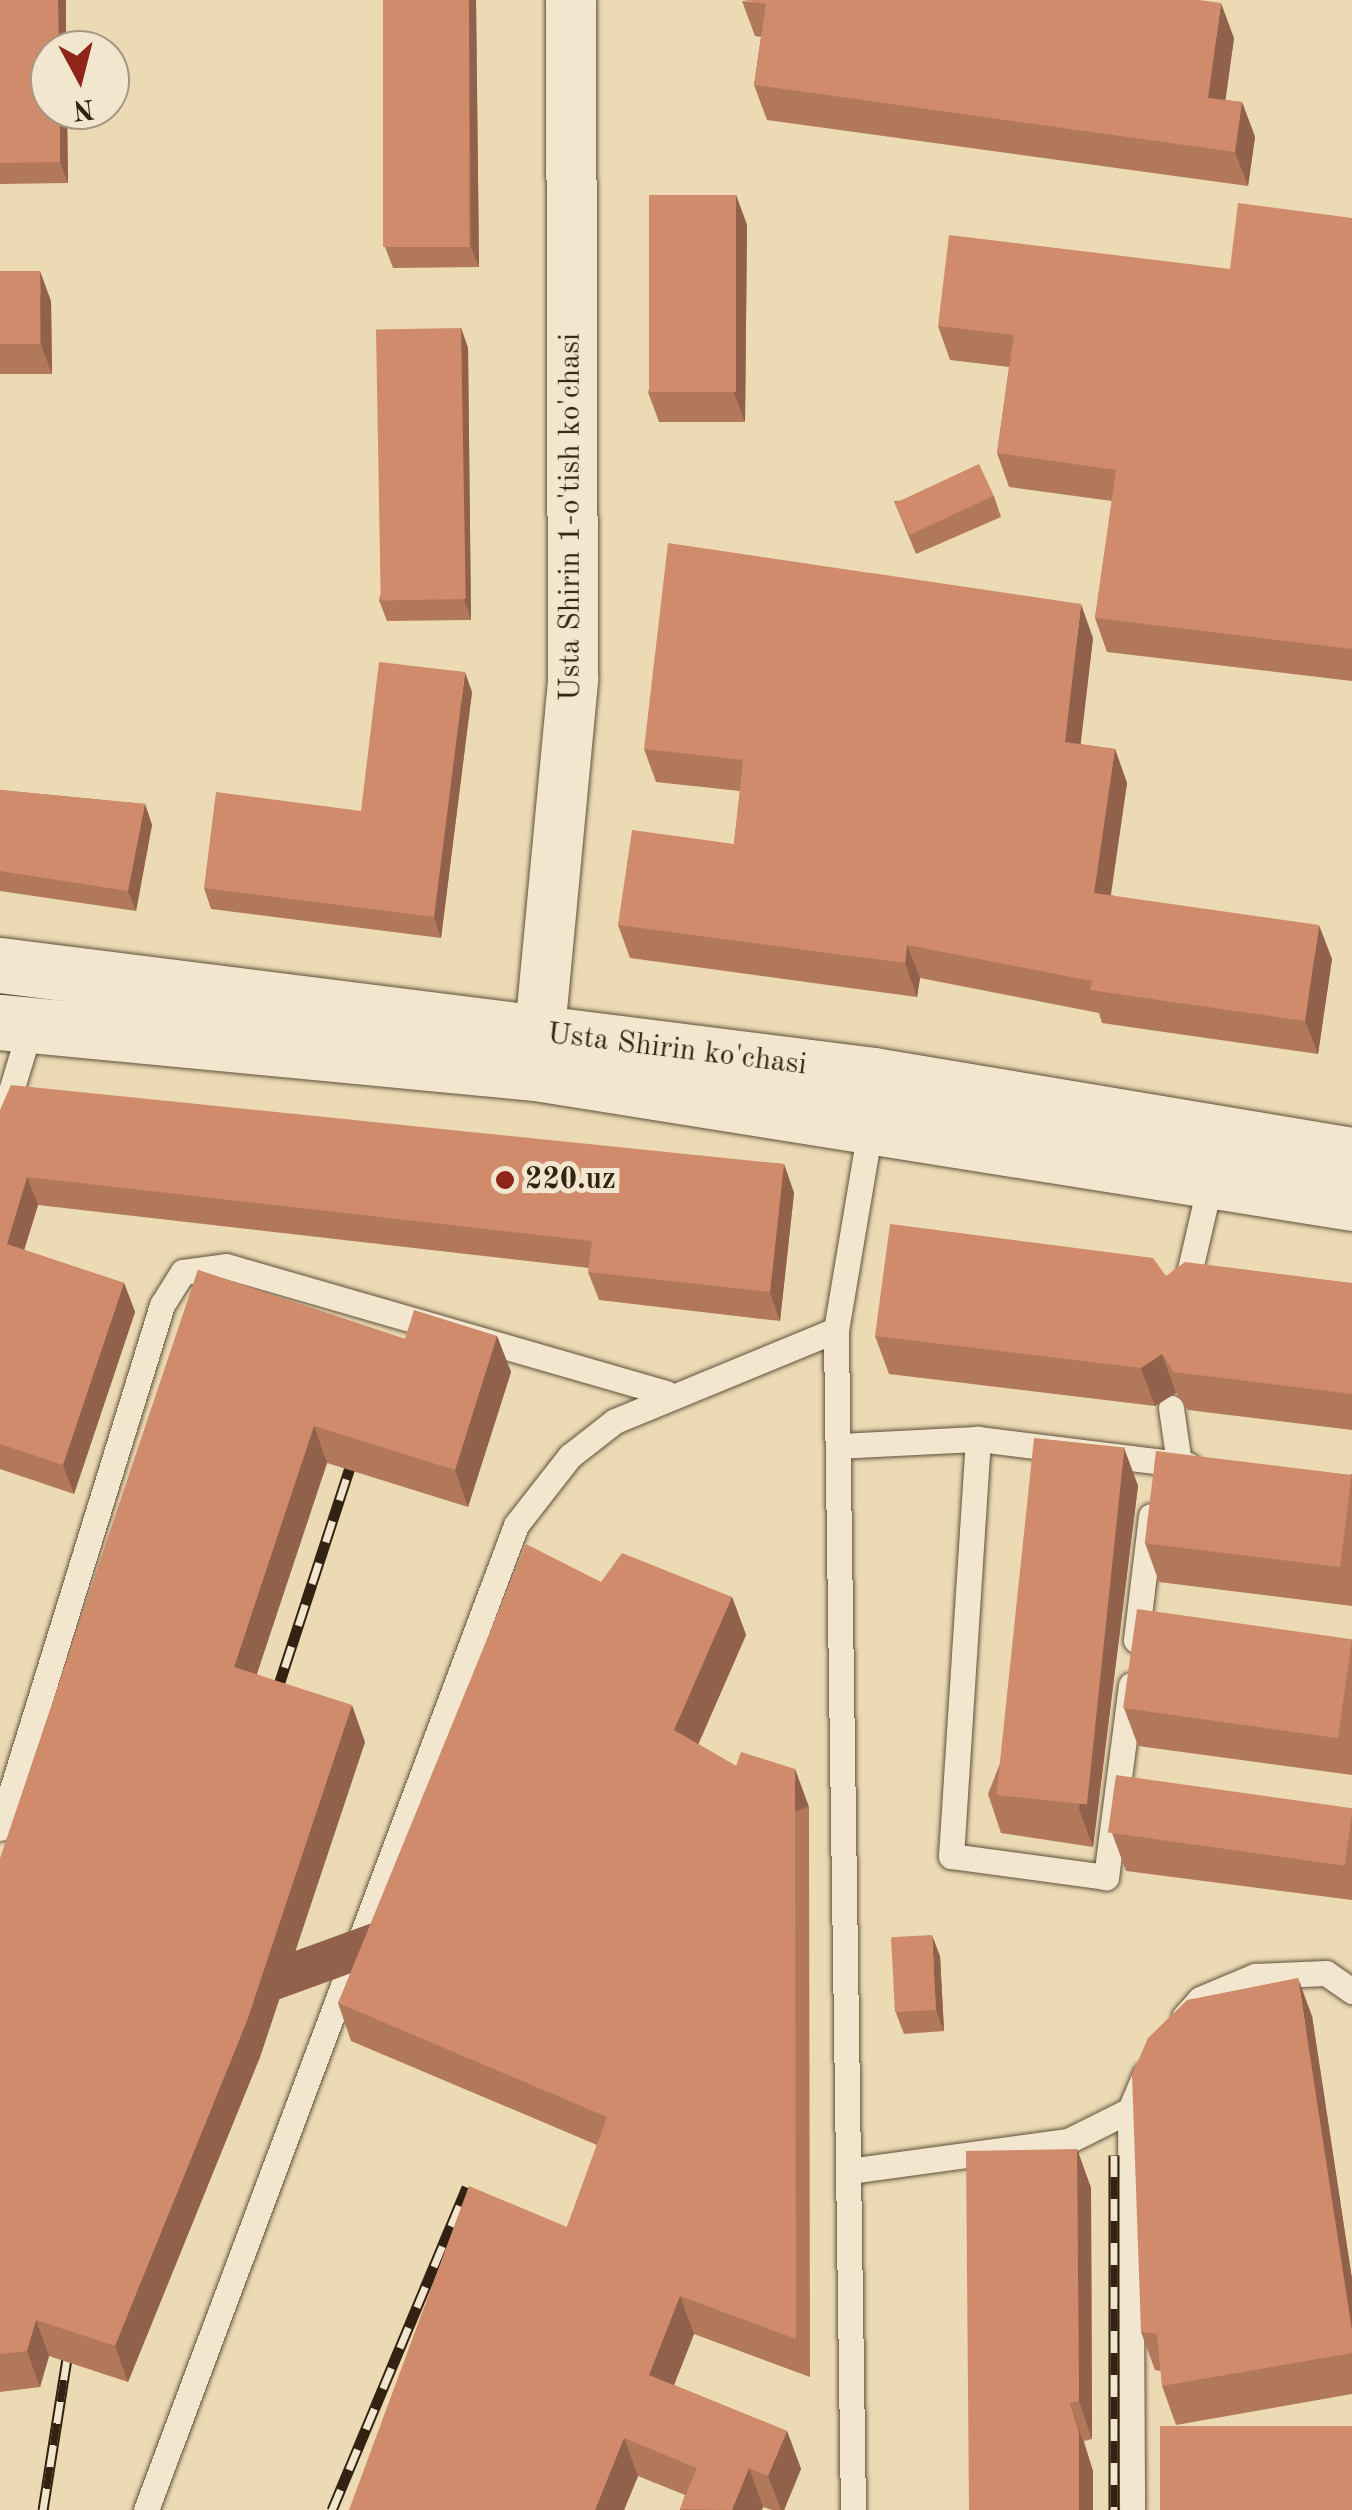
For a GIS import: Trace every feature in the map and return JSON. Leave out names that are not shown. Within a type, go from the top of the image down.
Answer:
[{"type":"main road","name":"Usta Shirin ko'chasi","points":[[21,968],[539,1053],[872,1099],[1352,1155]]},
{"type":"main road","name":"Usta Shirin ko'chasi","points":[[16,1024],[539,1053]]},
{"type":"main road","name":"Usta Shirin ko'chasi","points":[[872,1099],[1210,1183],[1352,1203]]},
{"type":"street","name":"Usta Shirin 1-o'tish ko'chasi","points":[[539,1053],[574,680],[571,0]]},
{"type":"lane","points":[[0,1127],[21,968]]},
{"type":"lane","points":[[854,2510],[836,1330],[872,1099]]},
{"type":"lane","points":[[1183,1298],[1210,1183]]},
{"type":"lane","points":[[0,1828],[162,1306],[183,1272],[226,1266],[666,1393]]},
{"type":"lane","points":[[146,2510],[516,1525],[570,1456],[666,1393],[836,1330]]},
{"type":"lane","points":[[978,1439],[951,1856],[1106,1878],[1130,1780],[1171,1408]]},
{"type":"lane","points":[[838,1446],[978,1439],[1217,1468]]},
{"type":"lane","points":[[1132,2510],[1130,2110],[1163,2038],[1200,1999],[1255,1976],[1326,1973],[1352,1992]]},
{"type":"lane","points":[[848,2170],[1068,2141],[1130,2110]]},
{"type":"building","points":[[0,0],[58,0],[59,30],[30,30],[30,130],[60,130],[60,162],[0,163]]},
{"type":"building","points":[[383,0],[469,0],[469,247],[383,247]]},
{"type":"building","points":[[743,0],[1221,3],[1208,98],[1242,102],[1235,152],[754,85],[766,4]]},
{"type":"building","points":[[649,195],[736,195],[736,392],[649,392]]},
{"type":"building","points":[[1238,203],[1352,218],[1352,649],[1095,618],[1116,470],[997,453],[1014,335],[938,326],[949,235],[1230,269]]},
{"type":"building","points":[[0,271],[40,271],[40,344],[0,344]]},
{"type":"building","points":[[461,328],[466,599],[381,600],[376,329]]},
{"type":"building","points":[[979,464],[994,496],[910,535],[895,503]]},
{"type":"building","points":[[668,543],[1081,604],[1065,742],[1115,749],[1094,893],[1319,925],[1305,1021],[1090,990],[1092,981],[907,945],[905,963],[618,925],[632,830],[734,844],[743,760],[644,749]]},
{"type":"building","points":[[379,662],[465,672],[434,917],[204,888],[216,792],[361,811]]},
{"type":"building","points":[[0,790],[145,804],[128,891],[0,871]]},
{"type":"building","points":[[11,1085],[784,1164],[770,1292],[588,1272],[592,1241],[27,1177],[7,1244],[124,1283],[63,1465],[0,1444],[0,1110]]},
{"type":"building","points":[[890,1224],[1153,1258],[1166,1276],[1185,1262],[1352,1283],[1352,1394],[1174,1372],[1162,1354],[1141,1368],[875,1336]]},
{"type":"building","points":[[198,1270],[405,1339],[414,1310],[497,1336],[455,1470],[314,1426],[234,1667],[352,1705],[247,2021],[115,2346],[36,2320],[27,2351],[0,2354],[0,1859]]},
{"type":"building","points":[[1034,1438],[1125,1448],[1087,1805],[996,1795]]},
{"type":"building","points":[[1156,1451],[1352,1475],[1340,1567],[1145,1543]]},
{"type":"building","points":[[526,1544],[601,1582],[622,1553],[732,1597],[674,1730],[736,1766],[741,1752],[795,1769],[796,2339],[680,2296],[649,2375],[787,2431],[768,2476],[749,2468],[732,2510],[680,2509],[697,2468],[624,2438],[595,2510],[349,2510],[469,2186],[567,2227],[607,2117],[338,2003]]},
{"type":"building","points":[[1137,1609],[1352,1639],[1338,1738],[1123,1708]]},
{"type":"building","points":[[1116,1775],[1352,1808],[1345,1866],[1108,1832]]},
{"type":"building","points":[[932,1935],[936,2010],[895,2012],[891,1937]]},
{"type":"building","points":[[1298,1978],[1352,2331],[1352,2353],[1162,2386],[1157,2334],[1141,2332],[1132,2075],[1148,2038],[1187,2000]]},
{"type":"building","points":[[1077,2149],[1079,2401],[1070,2403],[1079,2432],[1079,2510],[969,2510],[966,2151]]},
{"type":"building","points":[[1160,2426],[1352,2426],[1352,2510],[1160,2510]]},
{"type":"railway","points":[[271,1709],[358,1443]]},
{"type":"railway","points":[[1114,2155],[1114,2510]]},
{"type":"railway","points":[[332,2510],[467,2187]]},
{"type":"railway","points":[[43,2510],[71,2333]]},
{"type":"place","name":"220.uz","points":[[505,1180]]}]
